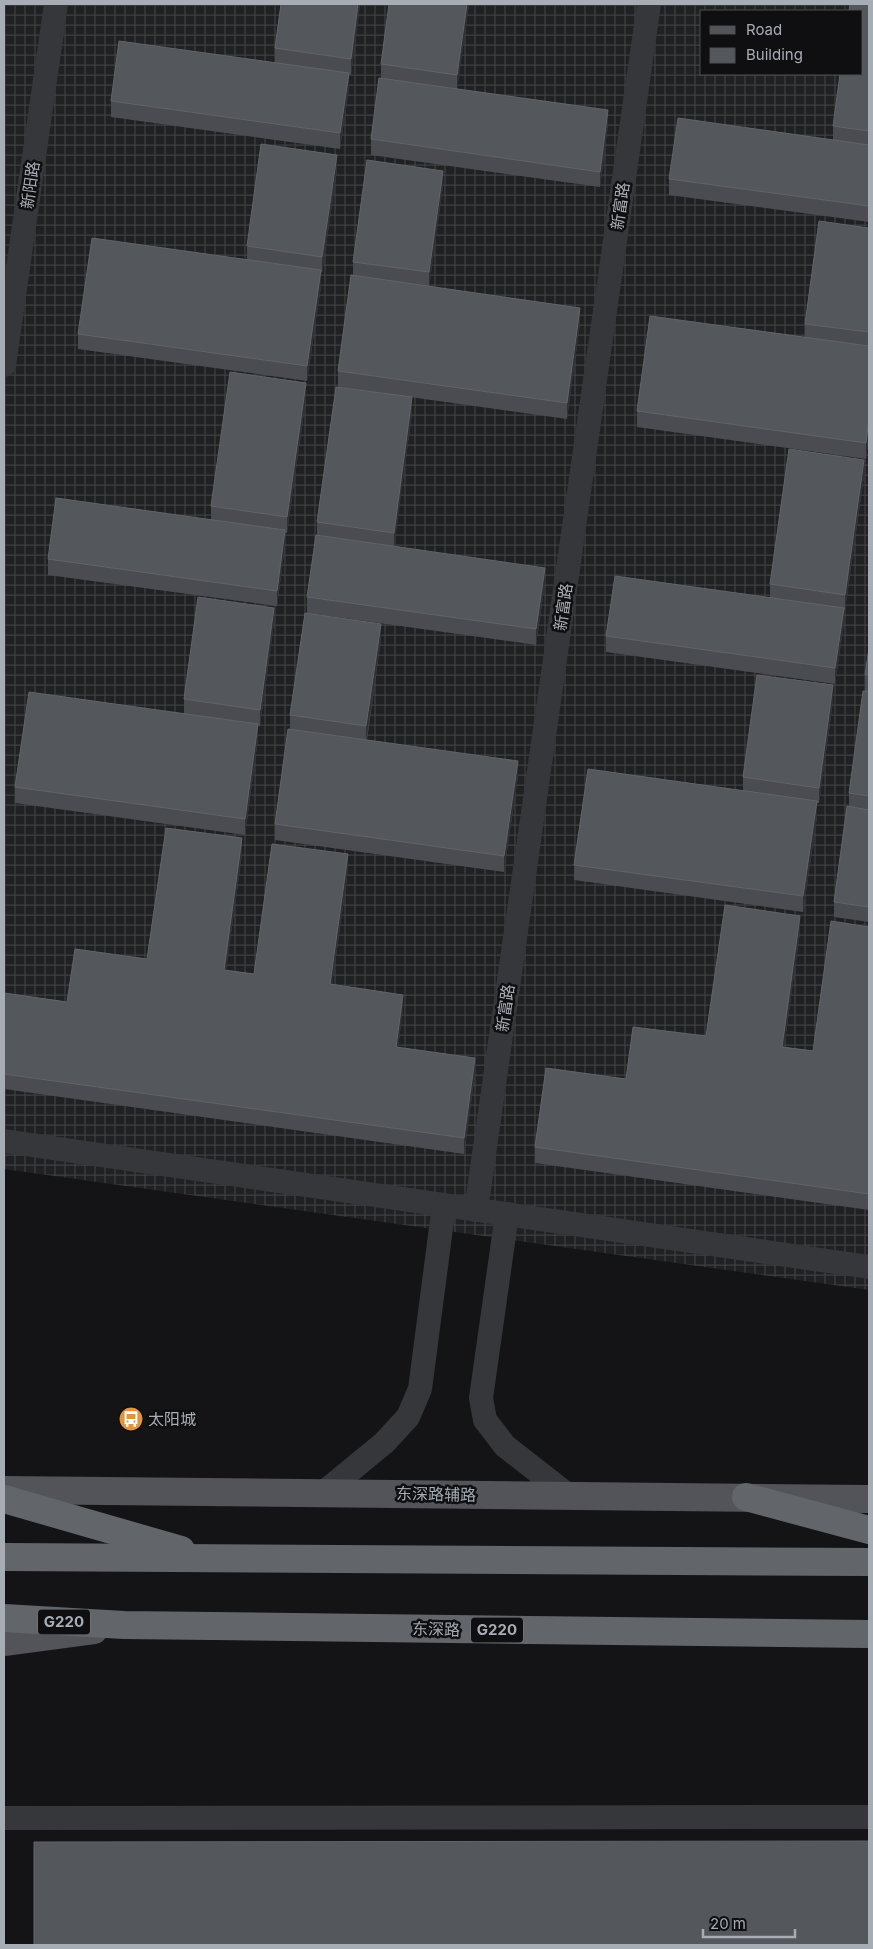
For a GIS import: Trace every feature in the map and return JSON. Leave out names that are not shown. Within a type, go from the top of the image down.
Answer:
[{"type":"highway","points":[[746,1498],[869,1530]]},
{"type":"highway","points":[[4,1499],[216,1560]]},
{"type":"highway","points":[[4,1556],[216,1560],[869,1562]]},
{"type":"highway","name":"东深路","points":[[4,1618],[124,1625],[869,1634]]},
{"type":"main road","name":"东深路辅路","points":[[4,1490],[869,1499]]},
{"type":"main road","points":[[4,1642],[124,1625]]},
{"type":"street","name":"新阳路","points":[[4,365],[56,4]]},
{"type":"street","name":"新富路","points":[[476,1210],[650,4]]},
{"type":"street","points":[[4,1141],[869,1267]]},
{"type":"street","points":[[323,1493],[384,1443],[408,1417],[420,1389],[444,1205]]},
{"type":"street","points":[[507,1214],[481,1398],[485,1420],[505,1446],[569,1496]]},
{"type":"street","points":[[4,1818],[869,1817]]},
{"type":"shaded area","points":[[4,4],[869,4],[869,1290],[4,1169]]},
{"type":"building","points":[[281,4],[358,4],[351,59],[275,48]]},
{"type":"building","points":[[389,4],[467,4],[457,75],[381,64]]},
{"type":"building","points":[[850,4],[869,4],[869,131],[833,126],[840,75],[863,75],[863,10],[849,10]]},
{"type":"building","points":[[119,41],[349,73],[340,133],[111,101]]},
{"type":"building","points":[[379,78],[608,110],[600,172],[371,139]]},
{"type":"building","points":[[678,118],[869,145],[869,206],[669,179]]},
{"type":"building","points":[[261,144],[337,155],[322,257],[247,246]]},
{"type":"building","points":[[367,160],[443,171],[429,272],[353,262]]},
{"type":"building","points":[[819,221],[869,228],[869,332],[805,324]]},
{"type":"building","points":[[92,238],[321,270],[307,366],[78,334]]},
{"type":"building","points":[[351,275],[580,308],[567,403],[338,371]]},
{"type":"building","points":[[650,316],[869,346],[869,418],[866,443],[637,411]]},
{"type":"building","points":[[230,372],[306,383],[287,517],[211,506]]},
{"type":"building","points":[[336,387],[412,397],[394,533],[317,522]]},
{"type":"building","points":[[789,449],[864,460],[845,595],[770,584]]},
{"type":"building","points":[[56,498],[285,530],[277,591],[48,559]]},
{"type":"building","points":[[316,535],[545,568],[536,629],[307,597]]},
{"type":"building","points":[[615,576],[844,608],[835,668],[606,636]]},
{"type":"building","points":[[198,597],[274,608],[260,710],[184,699]]},
{"type":"building","points":[[305,613],[381,624],[366,726],[290,715]]},
{"type":"building","points":[[869,648],[869,675],[865,675]]},
{"type":"building","points":[[757,675],[833,685],[819,788],[743,777]]},
{"type":"building","points":[[863,691],[869,691],[869,796],[849,793]]},
{"type":"building","points":[[29,692],[258,724],[245,819],[15,787]]},
{"type":"building","points":[[288,729],[518,761],[504,856],[275,824]]},
{"type":"building","points":[[588,769],[817,801],[803,896],[574,865]]},
{"type":"building","points":[[847,806],[869,810],[869,907],[834,902]]},
{"type":"building","points":[[166,828],[242,838],[224,970],[254,974],[272,844],[348,854],[330,984],[403,995],[396,1047],[475,1058],[464,1138],[4,1074],[4,993],[67,1002],[75,949],[147,959]]},
{"type":"building","points":[[725,905],[800,916],[782,1047],[813,1051],[831,921],[869,927],[869,1194],[535,1147],[546,1068],[626,1079],[633,1027],[706,1036]]},
{"type":"building","points":[[869,1841],[869,1945],[34,1945],[34,1842]]},
{"type":"place","name":"太阳城","points":[[131,1419]]}]
